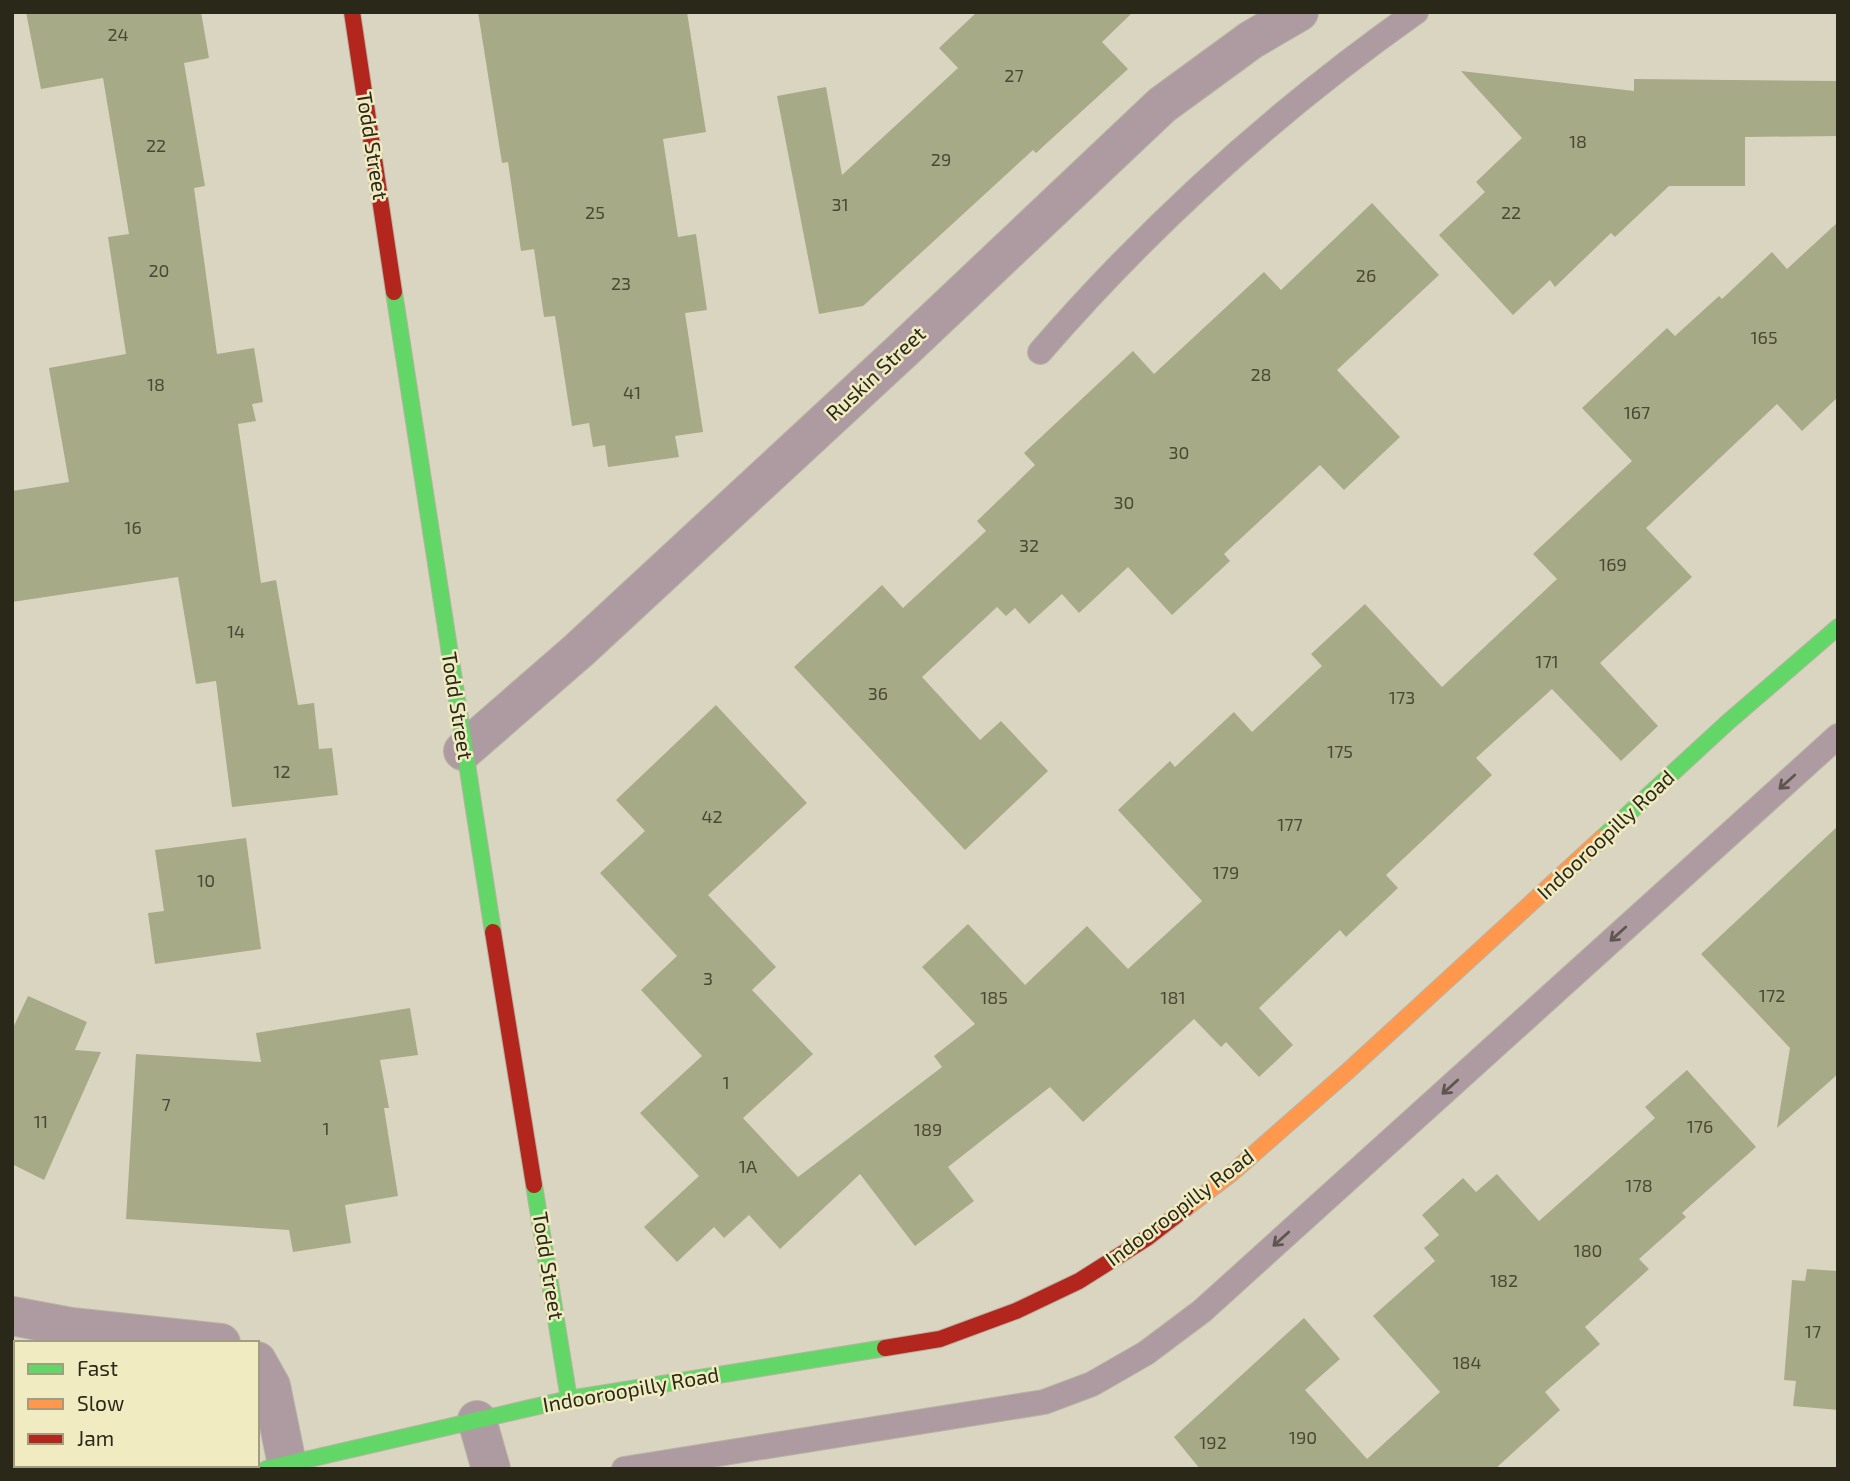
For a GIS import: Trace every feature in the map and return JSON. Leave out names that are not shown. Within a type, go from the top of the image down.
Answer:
[{"type":"main road","name":"Todd Street","points":[[352,12],[463,751],[569,1399]]},
{"type":"main road","name":"Indooroopilly Road","points":[[276,1466],[569,1399],[940,1339],[1016,1311],[1079,1281],[1147,1238],[1232,1173],[1348,1071],[1728,722],[1838,627]]},
{"type":"street","name":"Ruskin Street","points":[[463,751],[578,651],[1162,105],[1251,40],[1299,12]]},
{"type":"street","points":[[12,1316],[71,1327],[202,1341]]},
{"type":"street","points":[[259,1365],[271,1386],[276,1466]]},
{"type":"street","points":[[477,1420],[491,1469]]},
{"type":"lane","points":[[1040,352],[1110,274],[1203,182],[1416,12]]},
{"type":"lane","points":[[624,1469],[1044,1402],[1092,1384],[1146,1353],[1202,1311],[1838,736]]},
{"type":"building","points":[[26,12],[201,12],[209,58],[184,63],[205,186],[194,188],[217,354],[254,348],[263,402],[252,404],[256,421],[238,424],[261,583],[276,580],[298,705],[314,703],[319,749],[332,748],[338,795],[232,807],[216,681],[196,684],[178,577],[12,602],[12,491],[69,482],[49,368],[126,354],[108,237],[129,234],[103,78],[41,89]]},
{"type":"building","points":[[478,12],[687,12],[706,132],[663,139],[678,237],[696,234],[707,310],[685,313],[703,432],[675,436],[679,457],[608,467],[605,445],[593,447],[589,423],[572,426],[555,316],[544,317],[534,249],[521,251],[508,162],[502,163]]},
{"type":"building","points":[[977,12],[1133,12],[1102,42],[1128,69],[1036,153],[1033,150],[863,306],[819,314],[777,96],[826,87],[842,175],[958,68],[939,48]]},
{"type":"building","points":[[1461,71],[1634,91],[1634,79],[1838,81],[1838,136],[1745,137],[1745,186],[1669,186],[1615,237],[1611,233],[1555,287],[1550,280],[1513,315],[1439,235],[1485,192],[1476,182],[1522,138]]},
{"type":"building","points":[[1372,203],[1439,275],[1337,370],[1400,437],[1344,490],[1320,465],[1224,554],[1230,561],[1172,615],[1128,567],[1079,613],[1062,594],[1029,624],[1015,608],[1006,616],[997,607],[922,677],[980,740],[1001,721],[1048,771],[965,850],[794,667],[882,585],[903,608],[986,531],[977,521],[1035,465],[1024,453],[1133,351],[1154,374],[1264,272],[1281,290]]},
{"type":"building","points":[[1838,222],[1838,397],[1802,431],[1777,404],[1646,528],[1692,577],[1600,663],[1658,726],[1621,761],[1552,689],[1476,758],[1492,775],[1386,875],[1398,888],[1346,937],[1340,930],[1259,1008],[1293,1045],[1259,1077],[1226,1042],[1221,1047],[1194,1019],[1083,1122],[1050,1087],[948,1167],[974,1201],[915,1246],[860,1174],[780,1249],[749,1215],[724,1238],[714,1227],[677,1262],[644,1227],[699,1176],[640,1113],[702,1056],[641,990],[677,956],[600,873],[645,831],[616,800],[716,705],[807,803],[708,895],[776,967],[752,990],[813,1054],[743,1118],[798,1177],[942,1067],[934,1056],[975,1024],[922,967],[968,924],[1025,985],[1087,926],[1128,969],[1202,901],[1118,810],[1170,761],[1175,767],[1234,712],[1252,732],[1322,666],[1311,654],[1365,604],[1442,687],[1557,579],[1533,554],[1632,461],[1582,408],[1667,328],[1675,336],[1719,296],[1722,299],[1772,252],[1787,269]]},
{"type":"building","points":[[1838,826],[1838,1074],[1777,1128],[1790,1048],[1701,954]]},
{"type":"building","points":[[246,838],[261,949],[155,964],[148,913],[164,911],[155,850]]},
{"type":"building","points":[[28,996],[87,1022],[75,1050],[101,1052],[44,1180],[12,1164],[12,1030]]},
{"type":"building","points":[[410,1008],[418,1055],[380,1060],[389,1108],[384,1108],[398,1196],[345,1205],[351,1243],[293,1252],[289,1230],[126,1219],[136,1054],[261,1062],[256,1033]]},
{"type":"building","points":[[1687,1070],[1756,1147],[1682,1213],[1686,1217],[1639,1259],[1649,1269],[1585,1327],[1600,1344],[1545,1392],[1560,1410],[1495,1469],[1200,1469],[1174,1437],[1304,1318],[1340,1359],[1305,1390],[1367,1459],[1440,1392],[1373,1316],[1435,1261],[1424,1248],[1439,1235],[1422,1215],[1463,1178],[1476,1192],[1497,1174],[1539,1221],[1655,1118],[1645,1107]]},
{"type":"building","points":[[1807,1269],[1838,1271],[1838,1410],[1793,1406],[1796,1381],[1784,1380],[1792,1280],[1805,1281]]},
{"type":"traffic: fast","points":[[394,292],[493,932]]},
{"type":"traffic: fast","points":[[1602,838],[1728,722],[1838,627]]},
{"type":"traffic: fast","points":[[534,1185],[569,1399]]},
{"type":"traffic: fast","points":[[266,1469],[569,1399],[885,1348]]},
{"type":"traffic: slow","points":[[1186,1208],[1232,1173],[1348,1071],[1602,838]]},
{"type":"traffic: jam","points":[[352,12],[394,292]]},
{"type":"traffic: jam","points":[[493,932],[534,1185]]},
{"type":"traffic: jam","points":[[885,1348],[940,1339],[1016,1311],[1079,1281],[1147,1238],[1186,1208]]}]
